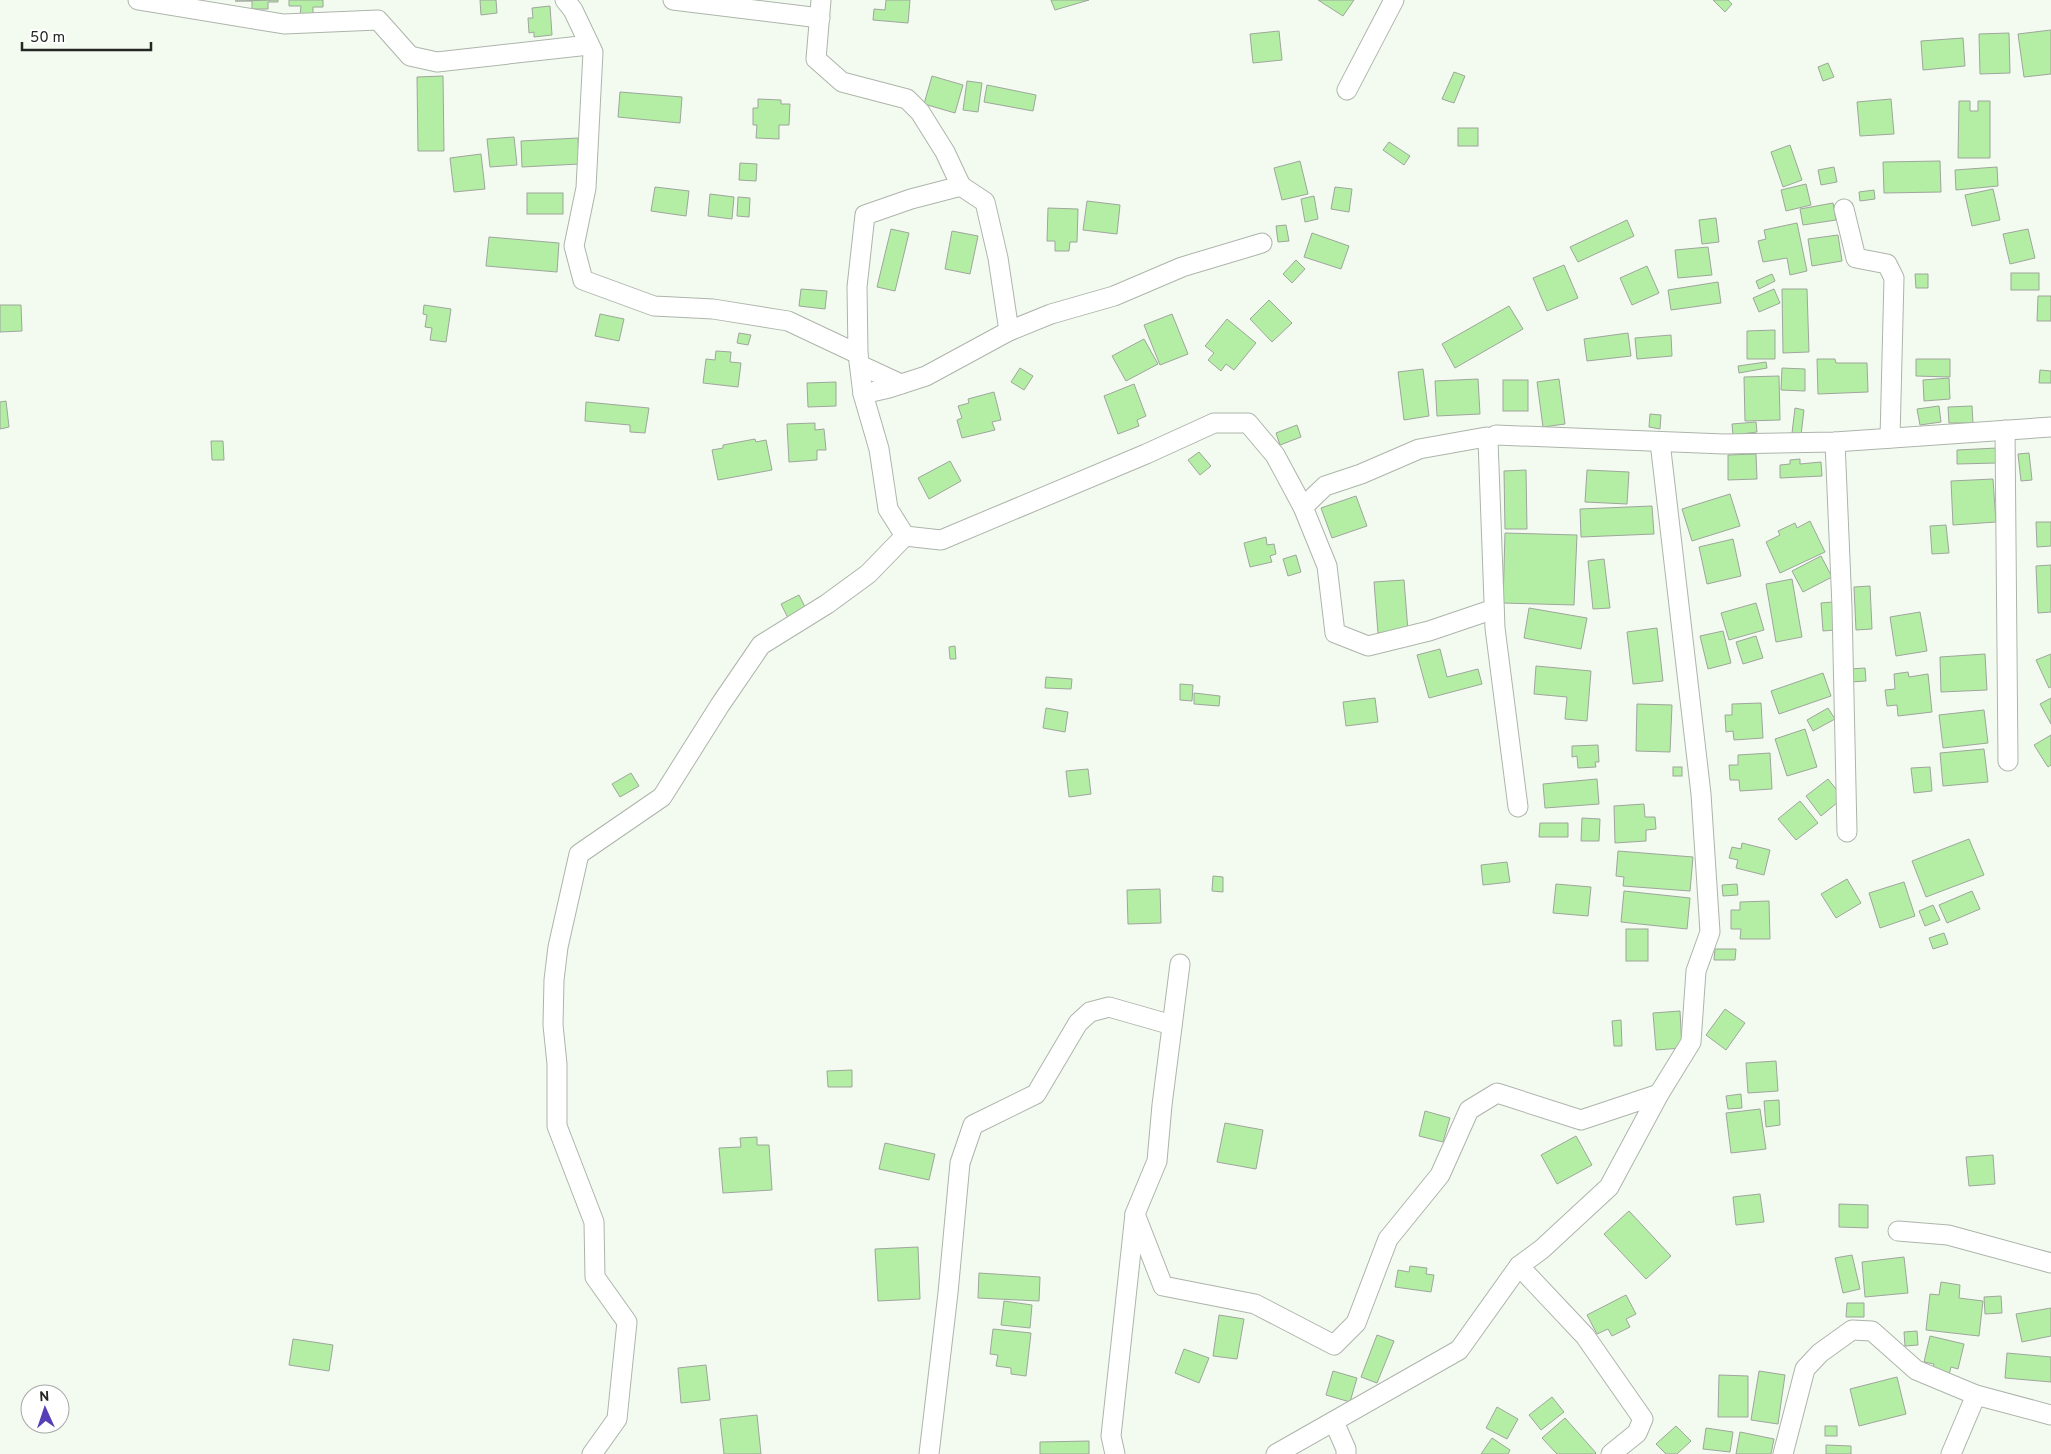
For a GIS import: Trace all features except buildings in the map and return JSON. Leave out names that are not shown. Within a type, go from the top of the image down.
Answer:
[{"type":"street","points":[[138,0],[195,5],[284,24],[378,20],[410,56],[437,62],[589,45]]},
{"type":"street","points":[[673,0],[820,9],[816,59],[842,82],[907,99],[920,112],[946,152],[961,186],[985,202],[998,258],[1008,331]]},
{"type":"street","points":[[1347,90],[1394,0]]},
{"type":"street","points":[[574,3],[593,52],[586,188],[574,246],[583,280],[654,306],[713,309],[788,321],[901,384]]},
{"type":"street","points":[[905,536],[888,509],[879,449],[863,394],[859,359],[857,287],[865,215],[911,199],[961,186]]},
{"type":"street","points":[[1844,209],[1856,258],[1887,264],[1894,278],[1890,438]]},
{"type":"street","points":[[863,394],[926,376],[1008,331],[1051,314],[1114,296],[1182,267],[1262,244]]},
{"type":"street","points":[[905,536],[941,540],[1214,423],[1248,423],[1275,455],[1303,507],[1327,566],[1334,633],[1368,646],[1429,631],[1494,609]]},
{"type":"street","points":[[1488,440],[1496,435],[1724,444],[1835,442],[2051,427]]},
{"type":"street","points":[[2005,430],[2008,761]]},
{"type":"street","points":[[1303,507],[1325,486],[1361,474],[1419,449],[1486,436],[1488,440],[1495,628],[1518,806]]},
{"type":"street","points":[[1276,1454],[1459,1350],[1519,1266],[1542,1249],[1609,1187],[1659,1094],[1691,1042],[1696,971],[1710,932],[1701,794],[1660,442]]},
{"type":"street","points":[[1835,442],[1842,607],[1847,832]]},
{"type":"street","points":[[592,1454],[616,1419],[627,1322],[595,1277],[594,1222],[557,1126],[553,1025],[554,980],[558,947],[579,854],[662,797],[761,645],[822,608],[868,574],[905,536]]},
{"type":"street","points":[[1114,1454],[1111,1436],[1135,1214],[1157,1161],[1180,964]]},
{"type":"street","points":[[929,1454],[948,1293],[960,1163],[973,1125],[1036,1094],[1078,1023],[1090,1012],[1109,1007],[1172,1025]]},
{"type":"street","points":[[1135,1214],[1162,1286],[1255,1304],[1334,1345],[1356,1323],[1388,1239],[1440,1176],[1469,1110],[1497,1093],[1580,1120],[1659,1094]]},
{"type":"street","points":[[1898,1231],[1948,1235],[2051,1263]]},
{"type":"street","points":[[1519,1266],[1585,1336],[1642,1419],[1637,1433],[1611,1454]]},
{"type":"street","points":[[1783,1454],[1805,1369],[1820,1352],[1852,1330],[1872,1331],[1916,1370],[1976,1395],[2051,1415]]},
{"type":"street","points":[[1951,1454],[1976,1395]]},
{"type":"street","points":[[1334,1422],[1346,1449],[1346,1454]]}]
